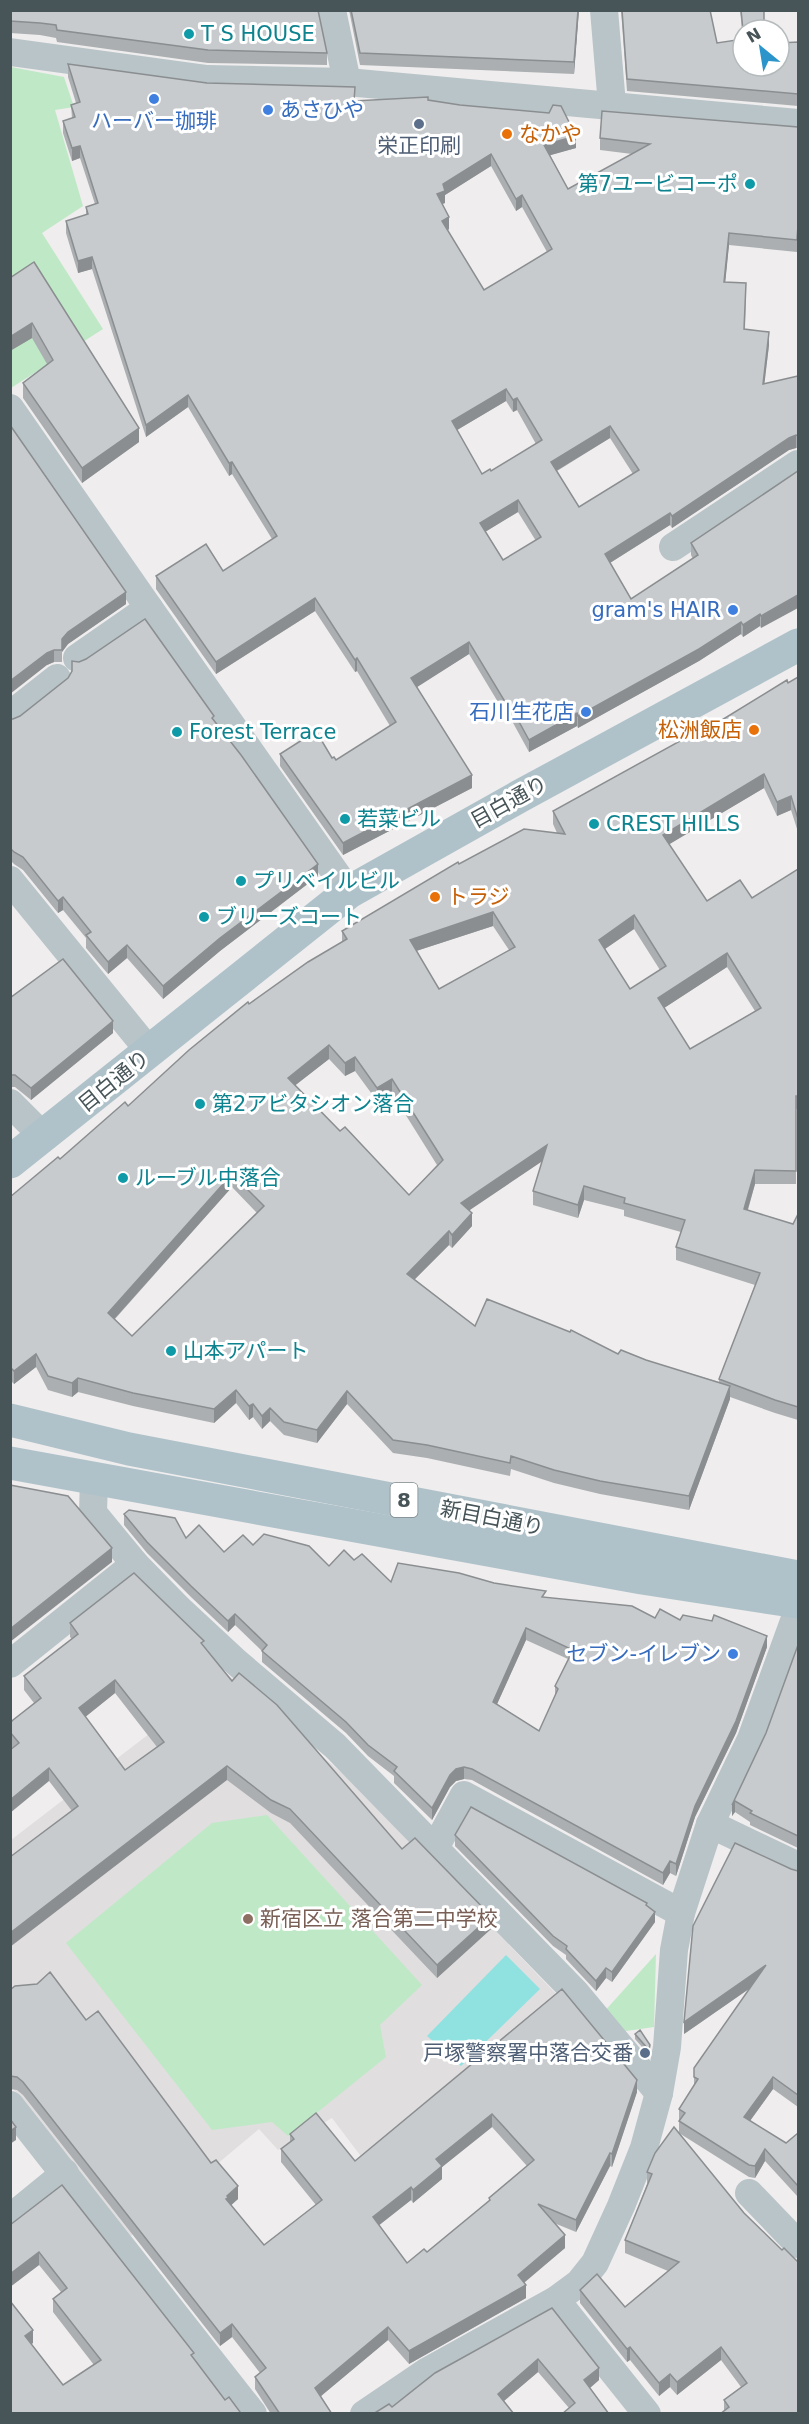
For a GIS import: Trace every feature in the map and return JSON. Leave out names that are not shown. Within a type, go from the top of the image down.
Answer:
[{"type":"main road","name":"目白通り","points":[[10,1162],[349,892],[510,801],[798,645]]},
{"type":"main road","name":"新目白通り","points":[[10,1420],[129,1449],[798,1577]]},
{"type":"main road","name":"新目白通り","points":[[10,1463],[642,1578],[798,1602]]},
{"type":"street","points":[[332,10],[347,82]]},
{"type":"street","points":[[604,10],[612,105]]},
{"type":"street","points":[[10,52],[207,79],[347,82],[798,123]]},
{"type":"street","points":[[10,408],[148,609],[349,892]]},
{"type":"street","points":[[672,547],[798,464]]},
{"type":"street","points":[[77,658],[148,609]]},
{"type":"street","points":[[10,716],[57,678]]},
{"type":"street","points":[[10,880],[150,1052]]},
{"type":"street","points":[[10,1103],[44,1137]]},
{"type":"street","points":[[93,1478],[93,1513],[135,1564],[236,1662],[335,1746],[575,1992],[659,2093]]},
{"type":"street","points":[[10,1664],[135,1564]]},
{"type":"street","points":[[364,2414],[396,2404],[426,2372],[556,2300],[579,2283],[595,2263],[644,2148],[659,2093],[667,2047],[674,1950],[681,1913],[710,1824],[751,1740],[798,1610]]},
{"type":"street","points":[[435,1848],[464,1795],[681,1913]]},
{"type":"street","points":[[710,1824],[798,1866]]},
{"type":"street","points":[[10,2105],[253,2414]]},
{"type":"street","points":[[10,2218],[65,2173]]},
{"type":"street","points":[[749,2193],[798,2244]]},
{"type":"street","points":[[556,2300],[647,2414]]},
{"type":"shaded area","name":"新宿区立 落合第二中学校","points":[[227,1674],[358,1787],[561,1999],[363,2159],[332,2118],[278,2150],[259,2129],[131,2236],[11,2086],[11,1840]]},
{"type":"green space","points":[[11,67],[64,77],[74,107],[55,110],[83,206],[42,233],[103,329],[11,388]]},
{"type":"green space","points":[[267,1815],[422,1985],[380,2025],[386,2057],[288,2136],[272,2122],[212,2130],[66,1943],[212,1823]]},
{"type":"green space","points":[[656,1954],[654,2027],[619,2032],[603,2013]]},
{"type":"water","points":[[506,1955],[540,1989],[461,2066],[427,2036]]},
{"type":"building","points":[[10,10],[318,10],[327,53],[208,50],[57,30],[56,25],[10,21]]},
{"type":"building","points":[[351,10],[578,10],[574,62],[360,53]]},
{"type":"building","points":[[622,10],[710,10],[717,43],[731,41],[731,78],[791,78],[791,42],[798,42],[798,94],[627,79]]},
{"type":"building","points":[[741,10],[764,10],[764,18],[742,18]]},
{"type":"building","points":[[68,64],[207,83],[355,87],[354,101],[428,97],[428,100],[460,105],[549,113],[553,105],[561,106],[576,136],[544,145],[568,189],[650,144],[600,138],[602,111],[798,127],[797,240],[729,233],[724,282],[746,283],[744,329],[769,332],[763,384],[798,376],[798,436],[789,438],[672,516],[670,513],[605,554],[631,599],[698,555],[691,543],[798,471],[798,595],[743,625],[741,622],[699,649],[578,716],[577,713],[529,740],[469,642],[411,678],[472,775],[343,843],[280,754],[316,731],[332,758],[336,760],[396,722],[357,658],[355,660],[315,598],[216,662],[156,576],[206,544],[223,571],[277,536],[188,395],[146,425],[92,257],[78,261],[66,221],[88,214],[86,207],[98,203],[80,146],[72,148],[63,121],[75,117],[71,105],[80,102]],"holes":[[[491,154],[516,199],[522,195],[552,249],[484,290],[442,221],[449,217],[437,194],[445,191],[443,184]],[[506,389],[513,400],[517,398],[542,440],[491,471],[490,469],[482,474],[452,421]],[[610,426],[639,470],[579,507],[551,462]],[[518,500],[541,537],[503,560],[480,523]]]},
{"type":"building","points":[[34,262],[139,428],[82,468],[23,383],[53,360],[32,323],[10,337],[10,278]]},
{"type":"building","points":[[10,425],[126,592],[68,632],[62,639],[62,650],[47,653],[10,681]]},
{"type":"building","points":[[145,619],[214,716],[212,718],[318,864],[220,938],[163,986],[127,945],[108,962],[86,935],[91,932],[63,897],[58,901],[23,857],[10,848],[10,719],[20,716],[68,678],[72,671],[72,661],[79,662],[86,659]]},
{"type":"building","points":[[798,677],[798,819],[791,796],[777,802],[764,774],[663,835],[707,901],[740,880],[752,898],[798,869],[796,1171],[755,1170],[744,1209],[793,1224],[798,1214],[798,1407],[719,1379],[760,1273],[676,1247],[685,1220],[624,1203],[625,1198],[584,1186],[578,1205],[533,1191],[547,1145],[461,1203],[472,1213],[452,1235],[449,1231],[407,1274],[475,1326],[487,1299],[570,1332],[571,1330],[618,1354],[621,1350],[730,1386],[689,1496],[600,1481],[554,1470],[511,1456],[510,1463],[393,1440],[347,1391],[317,1430],[284,1422],[270,1408],[262,1416],[253,1404],[249,1406],[236,1390],[214,1409],[133,1393],[78,1378],[72,1383],[48,1376],[36,1354],[14,1371],[10,1367],[10,1197],[58,1157],[60,1159],[125,1102],[128,1106],[189,1050],[248,1002],[249,1004],[308,962],[347,939],[342,931],[458,862],[459,864],[524,829],[565,834],[553,811],[698,731],[699,734],[787,680],[788,683]],"holes":[[[493,912],[515,947],[439,989],[410,940]],[[634,915],[666,966],[630,989],[599,940]],[[727,953],[761,1008],[690,1049],[658,998]],[[329,1045],[345,1063],[355,1057],[377,1088],[392,1079],[443,1160],[409,1195],[345,1127],[340,1131],[288,1078]],[[232,1174],[264,1206],[132,1336],[108,1313]]]},
{"type":"building","points":[[63,959],[113,1021],[31,1088],[15,1075],[10,1075],[10,998]]},
{"type":"building","points":[[10,1485],[68,1496],[112,1548],[10,1629]]},
{"type":"building","points":[[129,1510],[175,1518],[186,1538],[199,1525],[224,1552],[243,1535],[253,1545],[264,1534],[309,1546],[329,1566],[344,1550],[354,1560],[362,1554],[391,1582],[398,1563],[459,1573],[494,1583],[546,1591],[542,1597],[632,1606],[655,1618],[660,1609],[680,1620],[683,1615],[712,1621],[714,1615],[767,1636],[736,1721],[695,1806],[676,1864],[670,1861],[663,1873],[472,1769],[464,1767],[456,1769],[450,1775],[432,1808],[394,1771],[397,1767],[368,1745],[346,1722],[262,1651],[267,1645],[235,1614],[228,1621],[191,1586],[147,1542],[124,1514]],"holes":[[[526,1628],[573,1650],[555,1686],[558,1689],[539,1731],[493,1702]]]},
{"type":"building","points":[[134,1573],[204,1641],[201,1643],[232,1681],[239,1673],[277,1705],[402,1849],[415,1838],[491,1916],[437,1965],[290,1809],[271,1800],[227,1766],[10,1933],[10,1857],[78,1806],[49,1768],[10,1800],[10,1750],[19,1743],[10,1732],[10,1723],[41,1698],[24,1676],[78,1634],[70,1623]],"holes":[[[115,1680],[164,1742],[125,1770],[79,1708]]]},
{"type":"building","points":[[798,1645],[798,1836],[750,1813],[752,1811],[735,1801],[732,1805],[766,1733]]},
{"type":"building","points":[[471,1807],[647,1903],[646,1905],[655,1912],[612,1972],[606,1968],[596,1981],[566,1949],[567,1946],[553,1936],[455,1835]]},
{"type":"building","points":[[735,1843],[798,1871],[798,2095],[773,2077],[744,2117],[786,2143],[798,2133],[798,2186],[765,2149],[755,2166],[749,2165],[679,2121],[685,2113],[679,2109],[698,2079],[694,2077],[694,2068],[766,1965],[684,2022],[693,1926]]},
{"type":"building","points":[[50,1972],[86,2020],[98,2011],[211,2163],[216,2160],[238,2186],[226,2199],[264,2245],[322,2200],[281,2149],[294,2139],[290,2134],[316,2113],[355,2161],[562,1989],[637,2080],[612,2154],[610,2153],[576,2220],[538,2204],[565,2235],[518,2275],[526,2285],[409,2351],[388,2327],[315,2388],[332,2414],[280,2414],[255,2377],[266,2368],[232,2324],[220,2333],[23,2082],[17,2077],[10,2076],[10,1990],[15,1986],[37,1984]],"holes":[[[492,2114],[534,2160],[427,2252],[424,2249],[407,2263],[373,2217],[411,2187],[413,2190],[442,2166],[436,2159]]]},
{"type":"building","points":[[640,2030],[650,2045],[649,2050],[635,2034]]},
{"type":"building","points":[[10,2119],[16,2127],[10,2131]]},
{"type":"building","points":[[674,2127],[744,2213],[782,2250],[784,2248],[798,2262],[798,2414],[720,2414],[729,2407],[724,2400],[747,2383],[721,2347],[677,2382],[670,2374],[659,2383],[630,2347],[627,2349],[580,2290],[597,2274],[625,2307],[679,2262],[625,2240],[652,2174],[647,2172],[655,2153]]},
{"type":"building","points":[[62,2185],[194,2353],[191,2355],[225,2400],[229,2397],[243,2414],[10,2414],[10,2301],[33,2330],[25,2336],[63,2385],[101,2360],[53,2299],[67,2288],[39,2252],[10,2274],[10,2225]]},
{"type":"building","points":[[552,2308],[599,2368],[584,2380],[609,2414],[562,2414],[575,2403],[538,2359],[498,2394],[514,2414],[373,2414],[389,2404],[392,2407],[435,2373]]},
{"type":"place","name":"T S HOUSE","points":[[189,34]]},
{"type":"place","name":"ハーバー珈琲","points":[[154,99]]},
{"type":"place","name":"あさひや","points":[[268,110]]},
{"type":"place","name":"栄正印刷","points":[[419,124]]},
{"type":"place","name":"なかや","points":[[507,134]]},
{"type":"place","name":"第7ユービコーポ","points":[[750,184]]},
{"type":"place","name":"gram's HAIR","points":[[733,610]]},
{"type":"place","name":"石川生花店","points":[[586,712]]},
{"type":"place","name":"松洲飯店","points":[[754,730]]},
{"type":"place","name":"Forest Terrace","points":[[177,732]]},
{"type":"place","name":"若菜ビル","points":[[345,819]]},
{"type":"place","name":"CREST HILLS","points":[[594,824]]},
{"type":"place","name":"プリベイルビル","points":[[241,881]]},
{"type":"place","name":"トラジ","points":[[435,897]]},
{"type":"place","name":"ブリーズコート","points":[[204,917]]},
{"type":"place","name":"第2アビタシオン落合","points":[[200,1104]]},
{"type":"place","name":"ルーブル中落合","points":[[123,1178]]},
{"type":"place","name":"山本アパート","points":[[171,1351]]},
{"type":"place","name":"セブン-イレブン","points":[[733,1654]]},
{"type":"place","name":"新宿区立 落合第二中学校","points":[[248,1919]]},
{"type":"place","name":"戸塚警察署中落合交番","points":[[645,2053]]}]
